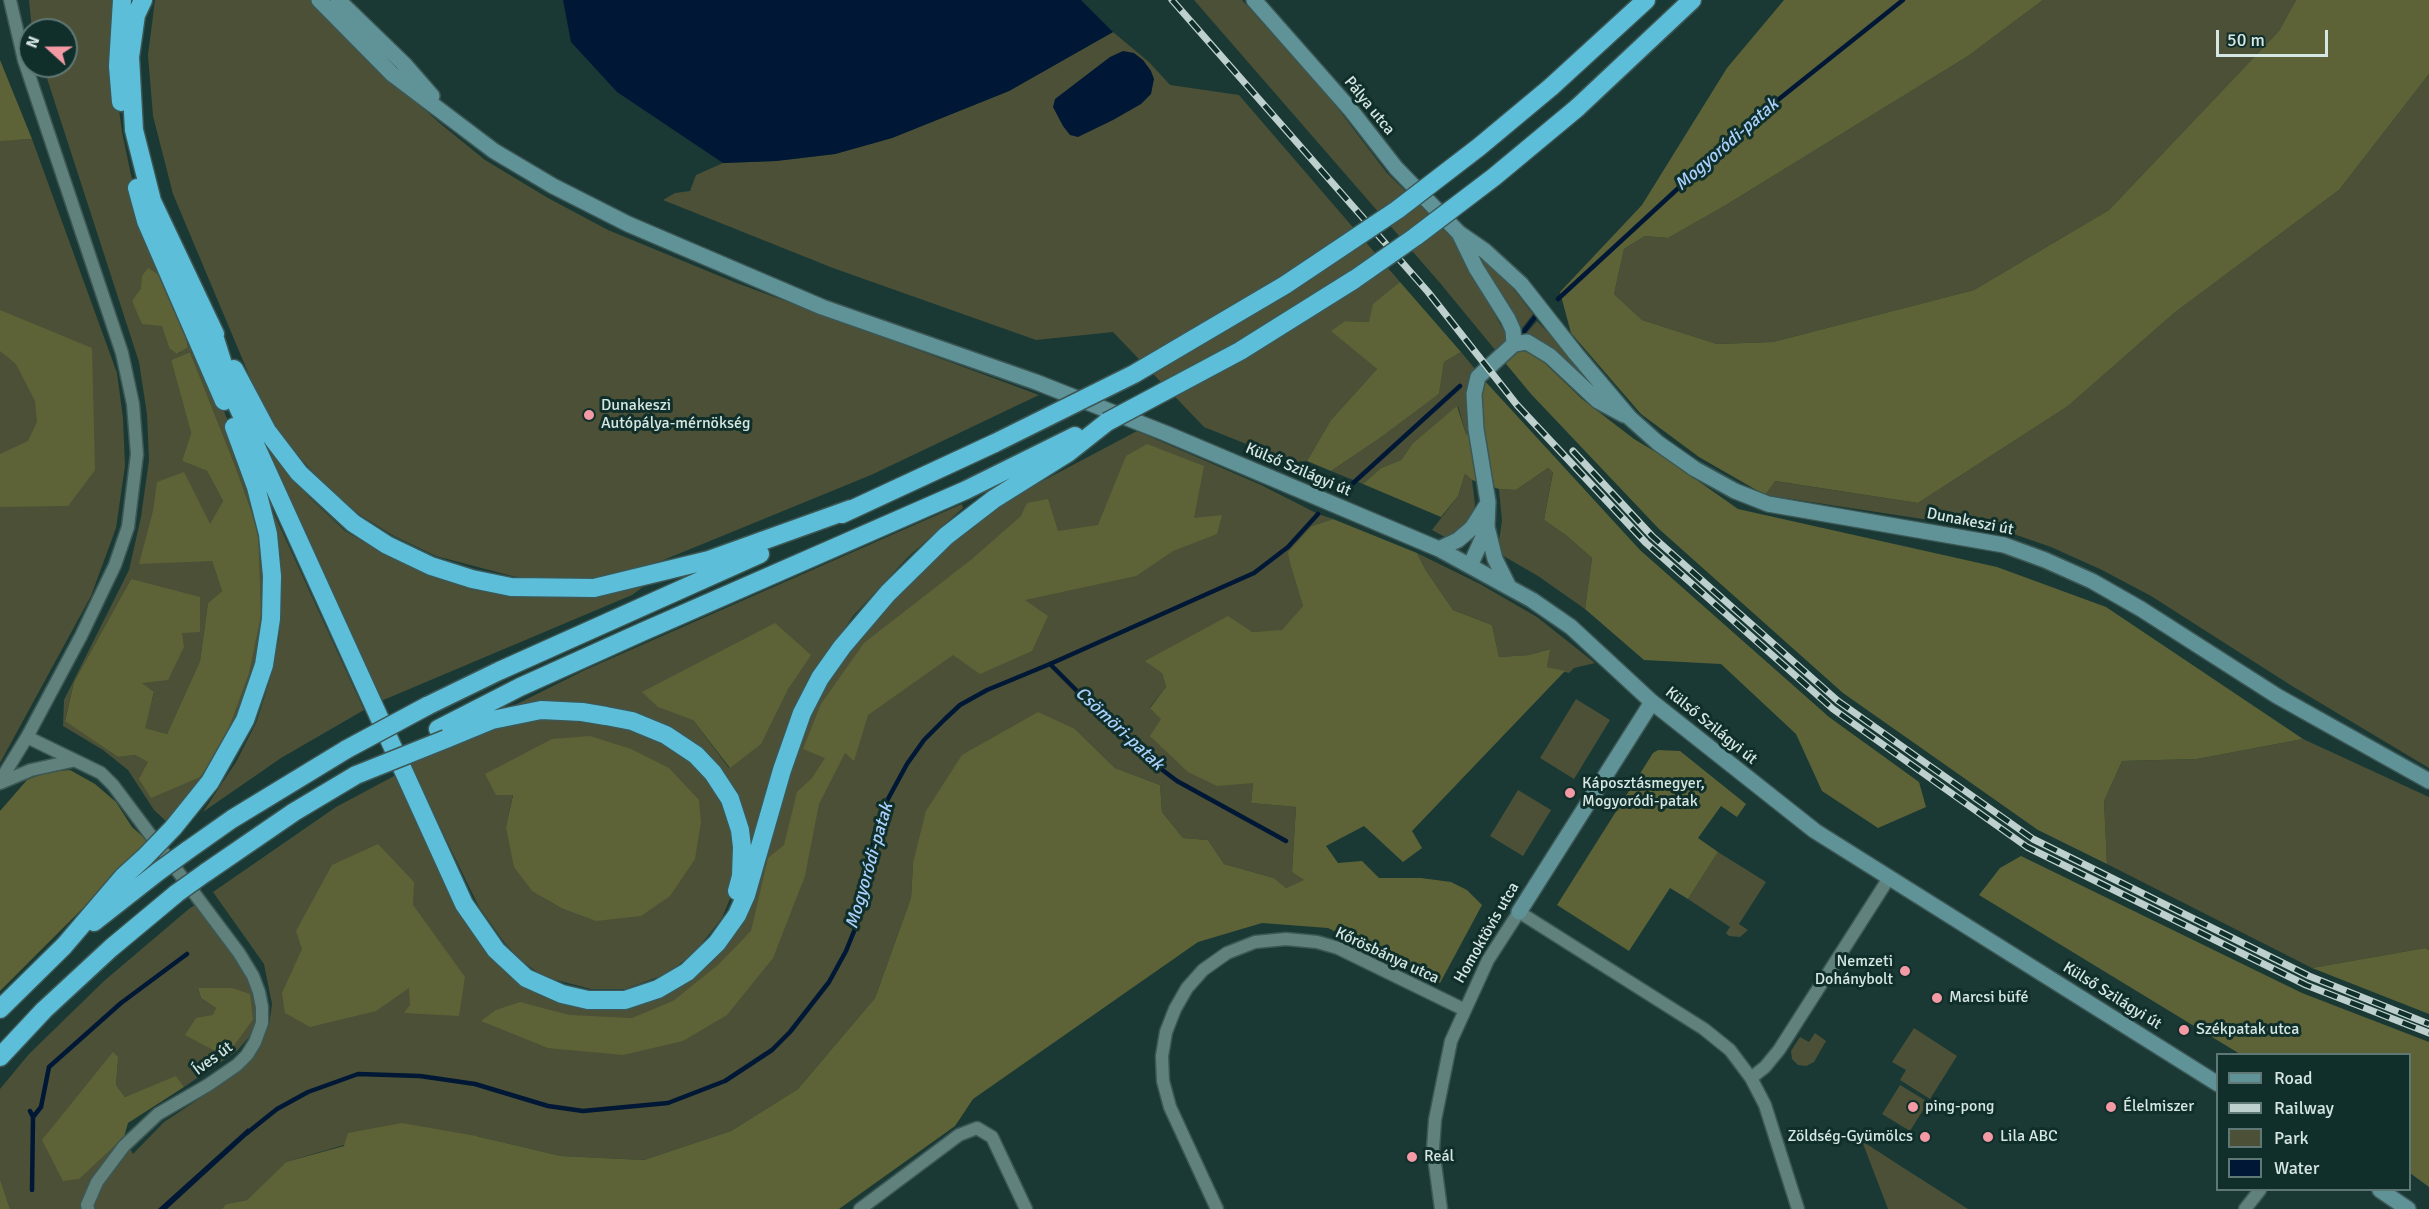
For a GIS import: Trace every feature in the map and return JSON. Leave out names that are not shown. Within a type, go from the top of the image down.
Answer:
[{"type":"highway","points":[[143,0],[136,15],[130,57],[134,130],[152,201],[210,323],[267,430],[299,473],[353,523],[387,544],[431,566],[472,579],[511,586],[594,588],[709,560],[851,509]]},
{"type":"highway","points":[[64,946],[159,871],[232,819],[347,749],[427,706],[574,636],[779,545],[851,509],[995,443],[1134,374],[1285,285],[1405,204],[1479,147],[1551,87],[1646,0]]},
{"type":"highway","points":[[0,1057],[44,1010],[111,948],[177,893],[294,812],[356,775],[442,734],[520,687],[955,495],[1026,469],[1107,422],[1240,351],[1355,279],[1477,190],[1577,108],[1692,0]]},
{"type":"highway","points":[[0,1010],[64,946],[123,877],[173,828],[210,782],[245,720],[264,665],[271,619],[272,576],[268,534],[256,487],[198,339],[146,221],[134,175],[124,126],[117,66],[121,6]]},
{"type":"highway","points":[[210,323],[233,396],[464,904],[496,950],[526,978],[562,994],[588,1000],[626,1000],[658,989],[687,972],[717,943],[737,915],[746,894],[782,770],[802,714],[820,678],[864,619],[917,562],[1026,469]]},
{"type":"highway","points":[[198,339],[233,396]]},
{"type":"highway","points":[[442,734],[492,720],[541,710],[582,712],[642,725],[666,735],[696,755],[713,773],[730,799],[740,830],[742,847],[741,876],[735,901],[717,943]]},
{"type":"main road","points":[[319,0],[392,74],[451,118]]},
{"type":"main road","points":[[338,0],[405,64],[451,118]]},
{"type":"main road","name":"Pálya utca","points":[[1254,0],[1350,109],[1396,168],[1459,233]]},
{"type":"main road","name":"Külső Szilágyi út","points":[[451,118],[494,152],[553,186],[628,224],[737,272],[844,315],[1036,382],[1165,433],[1439,549],[1509,587],[1571,627],[1652,702],[1815,831],[2216,1083]]},
{"type":"main road","points":[[1459,233],[1476,268],[1508,319],[1513,330],[1514,344]]},
{"type":"main road","name":"Dunakeszi út","points":[[1459,233],[1485,251],[1530,294],[1576,354],[1630,418],[1658,443],[1701,473],[1735,491],[1768,504],[2004,545],[2045,560],[2092,581],[2141,609],[2277,696],[2429,781]]},
{"type":"main road","points":[[1509,587],[1495,559],[1487,528],[1488,502],[1476,429],[1475,385],[1479,376],[1514,344],[1527,342],[1550,356],[1598,401],[1630,418]]},
{"type":"main road","points":[[1439,549],[1458,540],[1472,528],[1488,502]]},
{"type":"main road","points":[[1470,566],[1487,528]]},
{"type":"main road","name":"Homoktövis utca","points":[[1519,912],[1652,702]]},
{"type":"main road","points":[[2381,1191],[2408,1209]]},
{"type":"street","points":[[0,782],[27,737],[101,598],[115,565],[128,527],[137,454],[133,404],[122,353],[24,60],[10,0]]},
{"type":"street","name":"Íves út","points":[[27,737],[100,773],[113,785],[238,953],[260,992],[262,1023],[247,1055],[237,1065],[158,1114],[124,1146],[97,1182],[87,1205],[88,1209]]},
{"type":"street","points":[[0,782],[31,770],[72,761]]},
{"type":"street","points":[[1751,1078],[1766,1066],[1779,1050],[1889,878]]},
{"type":"street","points":[[1519,912],[1704,1029],[1730,1050],[1751,1078],[1765,1105],[1798,1209]]},
{"type":"street","name":"Homoktövis utca","points":[[1441,1209],[1433,1149],[1435,1120],[1451,1041],[1488,960],[1519,912]]},
{"type":"street","name":"Kőrösbánya utca","points":[[1217,1209],[1170,1107],[1163,1081],[1162,1056],[1169,1024],[1187,988],[1203,970],[1227,953],[1255,942],[1286,939],[1317,942],[1338,948],[1465,1010]]},
{"type":"street","points":[[860,1209],[959,1135],[977,1128],[992,1137],[1026,1209]]},
{"type":"street","points":[[2245,1209],[2258,1191]]},
{"type":"green space","points":[[29,0],[116,0],[115,80],[131,175],[144,222],[239,447],[257,528],[190,352],[171,360],[191,433],[182,461],[207,471],[223,501],[210,525],[212,561],[222,591],[208,603],[200,661],[167,734],[144,728],[154,693],[142,683],[131,579],[74,682],[65,720],[118,757],[135,755],[149,762],[151,798],[258,530],[268,575],[258,666],[241,717],[207,779],[168,823],[154,810],[128,770],[103,750],[63,726],[64,700],[129,570],[141,517],[149,460],[147,414],[139,362],[47,78],[78,78],[78,18],[31,18]],"holes":[[[141,288],[183,325],[188,346],[178,354],[169,348],[162,325],[132,302]]]},
{"type":"green space","points":[[155,0],[311,0],[387,77],[442,125],[485,160],[548,198],[608,230],[734,282],[1039,395],[871,475],[644,568],[603,578],[538,580],[512,576],[436,556],[394,536],[360,515],[327,487],[290,447],[263,408],[173,194],[153,116],[148,55]]},
{"type":"green space","points":[[1194,0],[1242,0],[1329,97],[1387,173],[1454,239],[1507,337],[1505,343],[1496,351],[1440,283]]},
{"type":"green space","points":[[1784,0],[2043,0],[1968,56],[1726,205],[1668,238],[1645,236],[1624,249],[1614,294],[1642,320],[1717,344],[1773,342],[1974,290],[2109,210],[2279,31],[2296,0],[2429,0],[2429,74],[2339,190],[2174,313],[2068,406],[1918,503],[1775,481],[1765,495],[1699,457],[1641,414],[1571,333],[1560,292],[1642,205],[1727,68]]},
{"type":"green space","points":[[2043,0],[2296,0],[2279,31],[2109,210],[1974,290],[1773,342],[1717,344],[1642,320],[1614,294],[1624,249],[1645,236],[1668,238],[1726,205],[1968,56]]},
{"type":"green space","points":[[1113,32],[1149,62],[1170,85],[1239,95],[1400,282],[1388,293],[1369,322],[1345,321],[1332,331],[1377,369],[1331,420],[1307,461],[1291,462],[1204,427],[1113,332],[1036,340],[833,268],[663,200],[675,193],[690,191],[696,175],[723,163],[776,161],[835,154],[892,138],[1009,91]]},
{"type":"green space","points":[[0,60],[32,139],[0,141]]},
{"type":"green space","points":[[2429,74],[2429,768],[2292,686],[2151,596],[2051,547],[2008,532],[1765,495],[1774,481],[1918,503],[2068,406],[2174,313],[2339,190]]},
{"type":"green space","points":[[0,101],[15,140],[32,139],[117,373],[123,418],[125,466],[116,528],[91,596],[0,763]]},
{"type":"green space","points":[[1468,245],[1508,282],[1533,314],[1519,332],[1512,309]]},
{"type":"green space","points":[[148,268],[162,277],[183,325],[188,347],[177,354],[169,348],[162,326],[142,324],[132,301],[141,288],[142,276]]},
{"type":"green space","points":[[1400,282],[1461,352],[1444,362],[1439,394],[1380,438],[1331,471],[1307,461],[1331,420],[1377,369],[1331,331],[1345,321],[1369,322],[1373,304]]},
{"type":"green space","points":[[0,310],[92,348],[95,470],[68,506],[0,507],[0,454],[28,441],[37,422],[35,401],[16,364],[0,351]]},
{"type":"green space","points":[[1537,321],[1560,345],[1604,397],[1523,337]]},
{"type":"green space","points":[[1529,348],[1582,399],[1634,439],[1664,457],[1738,509],[1997,567],[2106,607],[2303,739],[2197,759],[2122,761],[2104,801],[2107,864],[2038,830],[1843,693],[1659,529],[1531,394],[1502,359],[1514,350]]},
{"type":"green space","points":[[190,352],[258,530],[261,615],[249,673],[224,741],[200,777],[151,798],[139,779],[148,762],[135,755],[118,757],[65,721],[74,682],[131,579],[200,597],[200,632],[182,633],[184,647],[168,680],[142,683],[154,692],[145,728],[167,734],[200,661],[208,603],[222,591],[212,561],[139,564],[153,511],[157,482],[184,472],[210,524],[223,501],[207,471],[182,461],[191,433],[171,360]]},
{"type":"green space","points":[[1461,352],[1484,380],[1480,397],[1484,425],[1474,439],[1466,434],[1458,406],[1413,443],[1401,460],[1381,468],[1363,484],[1331,471],[1439,394],[1444,362]]},
{"type":"green space","points":[[1484,380],[1640,550],[1829,717],[1919,782],[1926,807],[1878,828],[1822,791],[1796,734],[1721,664],[1644,660],[1585,609],[1592,558],[1544,520],[1553,472],[1548,468],[1516,490],[1499,489],[1472,480],[1465,474],[1458,496],[1441,517],[1363,484],[1381,468],[1401,460],[1413,443],[1457,406],[1466,434],[1475,439],[1484,425],[1480,397]]},
{"type":"green space","points":[[1137,431],[1333,519],[1312,526],[1291,567],[1303,606],[1282,631],[1251,632],[1162,673],[1166,687],[1150,707],[1253,783],[1251,803],[1296,807],[1292,872],[1305,880],[1286,888],[1274,878],[1224,864],[1208,840],[1183,838],[1162,812],[1160,785],[1115,768],[1075,729],[913,863],[911,898],[875,998],[798,1089],[731,1131],[644,1160],[561,1156],[476,1136],[344,1145],[286,1162],[247,1200],[226,1204],[222,1209],[10,1209],[0,1179],[0,1089],[29,1054],[104,981],[197,904],[237,954],[256,992],[257,1020],[249,1037],[237,1051],[184,1087],[176,1077],[125,1097],[116,1085],[118,1057],[109,1150],[124,1137],[133,1154],[164,1122],[238,1073],[252,1060],[269,1026],[272,1004],[264,964],[213,892],[336,807],[396,775],[464,918],[477,940],[510,977],[543,997],[564,1003],[694,977],[727,944],[738,928],[809,715],[832,670],[912,573],[1003,502]],"holes":[[[198,989],[253,1020],[226,1057],[208,1047],[216,1008],[201,998]]]},
{"type":"green space","points":[[1147,444],[1204,466],[1194,518],[1222,515],[1217,534],[1173,551],[1136,576],[1025,600],[1048,616],[1032,651],[980,674],[953,655],[868,715],[854,761],[845,753],[819,804],[805,876],[773,958],[727,1015],[683,1041],[623,1055],[548,1048],[481,1021],[496,1010],[520,1002],[569,1015],[632,1018],[673,1001],[718,965],[751,931],[768,858],[784,845],[797,792],[812,778],[825,758],[803,749],[821,704],[864,643],[972,559],[1021,516],[1027,503],[1048,499],[1058,531],[1098,525],[1126,456]]},
{"type":"green space","points":[[272,454],[310,498],[345,531],[384,554],[428,575],[470,589],[512,597],[586,596],[643,587],[632,595],[381,701],[269,455]]},
{"type":"green space","points":[[1548,468],[1553,471],[1544,520],[1592,558],[1585,609],[1538,576],[1500,554],[1502,521],[1499,489],[1516,490]]},
{"type":"green space","points":[[1465,474],[1472,480],[1475,504],[1472,518],[1464,529],[1447,538],[1432,530],[1458,496]]},
{"type":"green space","points":[[269,503],[364,710],[281,758],[203,812],[236,762],[256,723],[269,683],[279,638],[282,591],[280,550]]},
{"type":"green space","points":[[962,504],[963,508],[908,557],[853,616],[812,677],[793,713],[774,764],[753,843],[749,842],[741,811],[670,727],[635,713],[583,703],[513,706],[585,670]],"holes":[[[810,655],[787,691],[729,768],[693,720]]]},
{"type":"green space","points":[[1333,519],[1417,553],[1453,610],[1492,625],[1499,657],[1529,655],[1550,649],[1547,667],[1565,671],[1412,831],[1422,848],[1403,862],[1364,826],[1326,846],[1338,863],[1362,861],[1379,878],[1421,878],[1451,882],[1467,890],[1482,905],[1440,983],[1328,928],[1262,923],[1198,942],[973,1099],[955,1126],[839,1209],[222,1209],[226,1204],[247,1200],[286,1162],[344,1146],[348,1133],[402,1123],[476,1136],[561,1156],[644,1160],[731,1131],[798,1089],[875,998],[911,898],[913,863],[926,811],[962,755],[1038,712],[1075,729],[1115,768],[1160,785],[1162,812],[1183,838],[1208,840],[1224,864],[1274,878],[1286,888],[1304,880],[1292,872],[1296,807],[1251,803],[1253,783],[1217,786],[1188,772],[1150,736],[1161,719],[1150,708],[1166,687],[1162,673],[1145,661],[1228,616],[1252,632],[1282,630],[1303,606],[1288,552],[1312,526]]},
{"type":"green space","points":[[1417,553],[1480,584],[1537,617],[1595,663],[1574,668],[1569,673],[1547,667],[1549,649],[1529,655],[1499,657],[1492,625],[1453,610]]},
{"type":"green space","points":[[775,623],[811,655],[787,691],[761,744],[730,768],[693,720],[658,707],[642,692]]},
{"type":"green space","points":[[1576,699],[1610,720],[1574,779],[1540,758]]},
{"type":"green space","points":[[542,718],[582,720],[649,735],[689,759],[707,777],[718,793],[734,832],[731,896],[722,918],[695,952],[673,969],[625,989],[591,989],[552,979],[537,972],[521,960],[504,942],[479,907],[409,763],[483,731],[515,722]],"holes":[[[513,794],[597,921],[563,909],[533,892],[506,827]]]},
{"type":"green space","points":[[590,736],[631,749],[669,768],[699,800],[701,822],[695,859],[670,896],[641,916],[596,921],[563,909],[533,892],[514,867],[506,827],[513,795],[496,795],[485,774],[552,739]]},
{"type":"green space","points":[[2303,739],[2429,797],[2429,950],[2425,948],[2312,968],[2107,864],[2104,801],[2122,761],[2197,759]]},
{"type":"green space","points":[[1658,750],[1680,751],[1746,804],[1737,817],[1721,806],[1698,838],[1718,852],[1688,899],[1670,888],[1629,951],[1557,905],[1653,753]]},
{"type":"green space","points":[[70,770],[95,784],[116,802],[132,827],[149,842],[0,991],[0,811],[27,780],[47,772]]},
{"type":"green space","points":[[1518,790],[1551,810],[1523,856],[1490,836]]},
{"type":"green space","points":[[378,844],[414,882],[413,905],[465,977],[459,1016],[404,1013],[410,1005],[409,988],[376,1011],[310,1027],[285,1013],[282,993],[302,949],[296,931],[332,865]]},
{"type":"green space","points":[[1718,852],[1766,882],[1739,924],[1748,930],[1740,937],[1729,936],[1726,933],[1730,927],[1688,899]]},
{"type":"green space","points":[[2021,856],[2302,993],[2429,1042],[2429,1187],[2411,1174],[2411,1053],[2238,1053],[1979,895],[2000,868]]},
{"type":"green space","points":[[2425,948],[2429,950],[2429,1014],[2312,968]]},
{"type":"green space","points":[[198,988],[232,988],[250,994],[253,1020],[226,1057],[185,1035],[196,1018],[213,1015],[216,1008],[201,998]]},
{"type":"green space","points":[[1914,1028],[1957,1056],[1930,1099],[1900,1080],[1906,1070],[1892,1062]]},
{"type":"green space","points":[[1815,1033],[1826,1041],[1814,1062],[1806,1066],[1798,1065],[1792,1059],[1791,1051],[1800,1037],[1809,1042]]},
{"type":"green space","points":[[113,1052],[118,1057],[116,1085],[125,1097],[176,1076],[184,1087],[128,1123],[124,1137],[79,1179],[63,1181],[42,1140]]},
{"type":"green space","points":[[1900,1085],[1928,1102],[1910,1131],[1882,1114]]},
{"type":"green space","points":[[1862,1141],[1899,1165],[1968,1209],[1888,1209]]},
{"type":"green space","points":[[0,1179],[10,1209],[0,1209]]},
{"type":"water","points":[[563,0],[1081,0],[1113,32],[1009,91],[892,138],[835,154],[776,161],[723,163],[617,92],[571,42]]},
{"type":"water","points":[[1123,51],[1134,53],[1151,71],[1154,79],[1151,94],[1141,104],[1113,120],[1078,137],[1070,135],[1053,107],[1055,99],[1110,57]]},
{"type":"water","points":[[248,1128],[251,1132],[167,1209],[158,1209]]},
{"type":"waterway","name":"Mogyoródi-patak","points":[[1558,299],[1749,123],[1903,0]]},
{"type":"waterway","name":"Mogyoródi-patak","points":[[1522,334],[1535,317]]},
{"type":"waterway","name":"Mogyoródi-patak","points":[[1351,485],[1460,386]]},
{"type":"waterway","name":"Mogyoródi-patak","points":[[247,1133],[277,1109],[308,1092],[358,1074],[420,1076],[475,1084],[548,1106],[583,1111],[668,1103],[725,1081],[772,1050],[790,1032],[829,982],[846,951],[857,924],[875,831],[882,810],[907,764],[924,740],[945,719],[960,705],[987,690],[1254,573],[1288,547],[1318,514]]},
{"type":"waterway","name":"Csömöri-patak","points":[[1050,664],[1136,750],[1177,781],[1286,841]]},
{"type":"waterway","points":[[33,1117],[41,1107],[49,1067],[121,1003],[187,954]]},
{"type":"waterway","points":[[30,1111],[33,1117],[32,1190]]},
{"type":"railway","points":[[1172,0],[1428,292],[1517,405],[1646,543],[1833,709],[2027,847],[2306,985],[2429,1033]]},
{"type":"railway","points":[[1573,451],[1652,536],[1838,701],[2033,839],[2309,976],[2429,1024]]},
{"type":"place","name":"Dunakeszi Autópálya-mérnökség","points":[[589,415]]},
{"type":"place","name":"Káposztásmegyer, Mogyoródi-patak","points":[[1570,793]]},
{"type":"place","name":"Nemzeti Dohánybolt","points":[[1905,971]]},
{"type":"place","name":"Marcsi büfé","points":[[1937,998]]},
{"type":"place","name":"Székpatak utca","points":[[2184,1030]]},
{"type":"place","name":"ping-pong","points":[[1913,1107]]},
{"type":"place","name":"Élelmiszer","points":[[2111,1107]]},
{"type":"place","name":"Zöldség-Gyümölcs","points":[[1925,1137]]},
{"type":"place","name":"Lila ABC","points":[[1988,1137]]},
{"type":"place","name":"Reál","points":[[1412,1157]]}]
